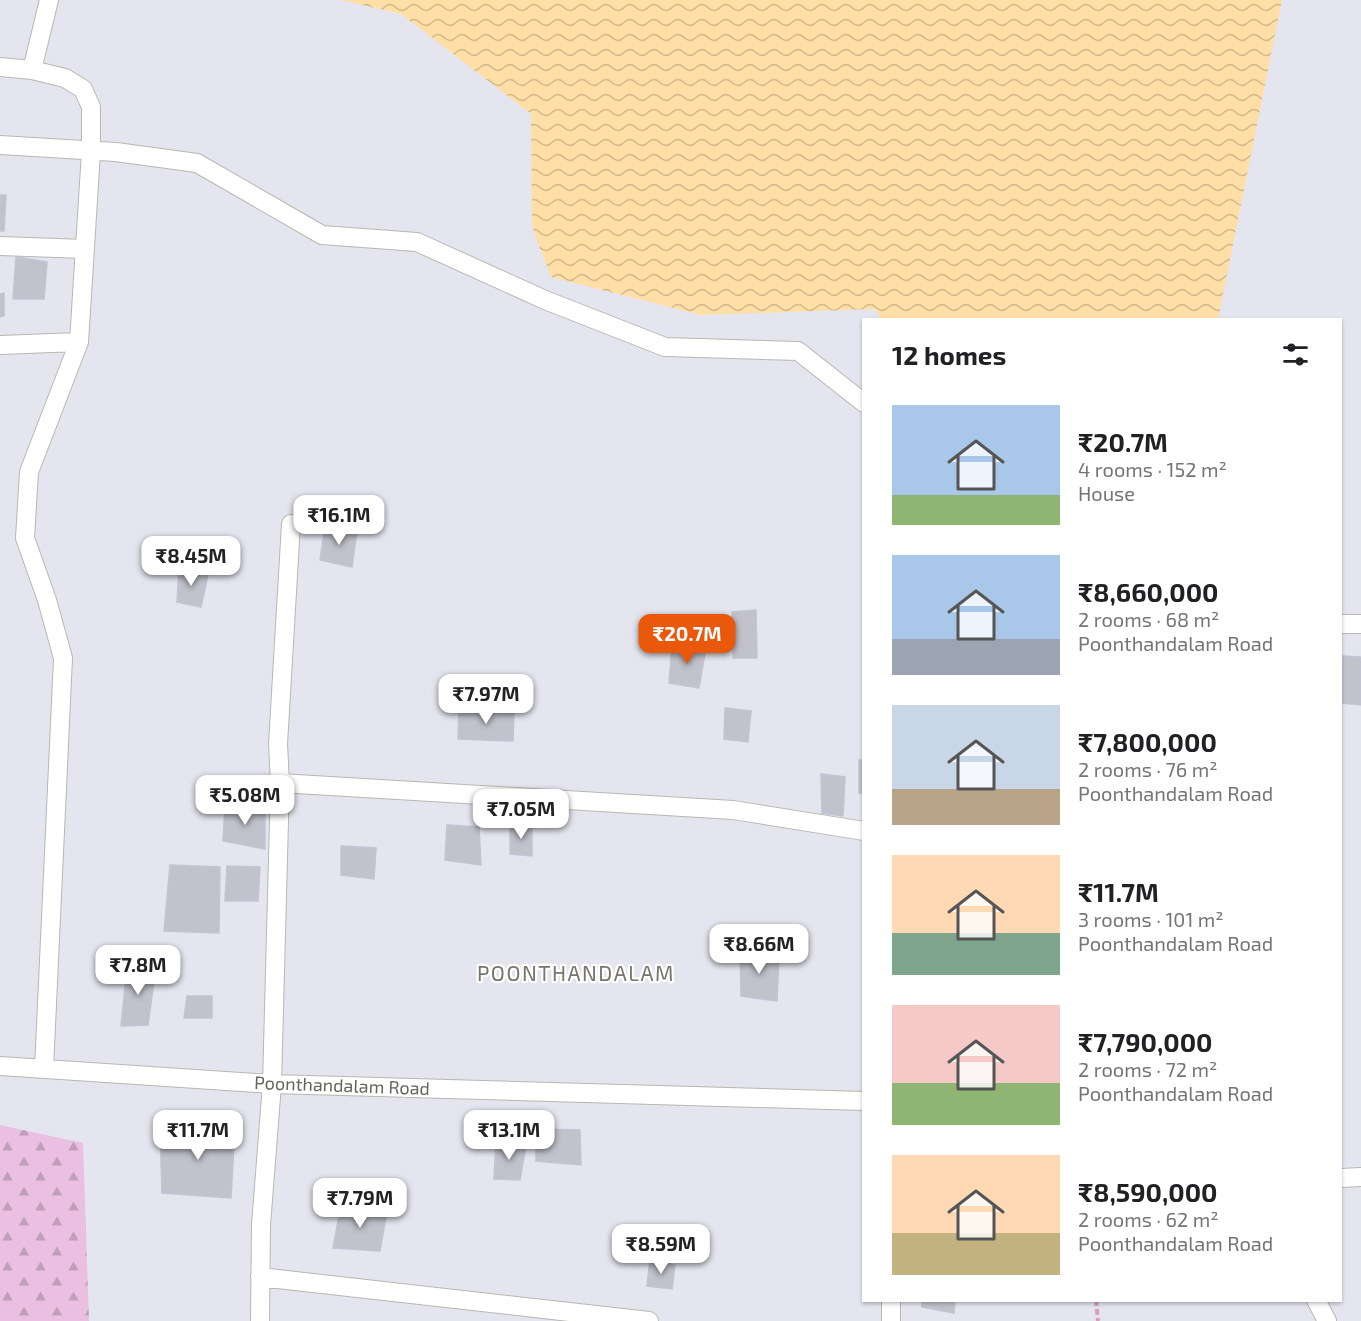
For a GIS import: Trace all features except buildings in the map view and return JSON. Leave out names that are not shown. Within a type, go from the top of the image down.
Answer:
[{"type":"street","points":[[33,70],[49,0]]},
{"type":"street","points":[[0,67],[33,70],[65,78],[83,89],[92,107],[92,152],[79,342],[29,472],[25,538],[47,600],[63,658],[44,1069]]},
{"type":"street","points":[[0,145],[116,152],[197,163],[322,234],[417,242],[545,300],[665,347],[798,351],[862,401]]},
{"type":"street","points":[[0,246],[85,249]]},
{"type":"street","points":[[0,345],[79,342]]},
{"type":"street","points":[[260,1321],[261,1225],[272,1084],[280,783],[278,744],[291,524]]},
{"type":"street","points":[[1342,624],[1361,624]]},
{"type":"street","points":[[280,783],[733,810],[862,831]]},
{"type":"street","name":"Poonthandalam Road","points":[[0,1066],[272,1084],[862,1101]]},
{"type":"street","points":[[1342,1178],[1361,1177]]},
{"type":"street","points":[[260,1276],[650,1321]]},
{"type":"street","points":[[891,1302],[891,1321]]},
{"type":"street","points":[[1317,1302],[1327,1321]]},
{"type":"path","points":[[1096,1302],[1098,1321]]},
{"type":"green space","points":[[0,1125],[83,1143],[89,1321],[0,1321]]},
{"type":"water","points":[[341,0],[1282,0],[1218,318],[881,318],[875,309],[701,315],[551,277],[532,227],[531,114],[401,14]]},
{"type":"district","name":"POONTHANDALAM","points":[[576,974]]}]
